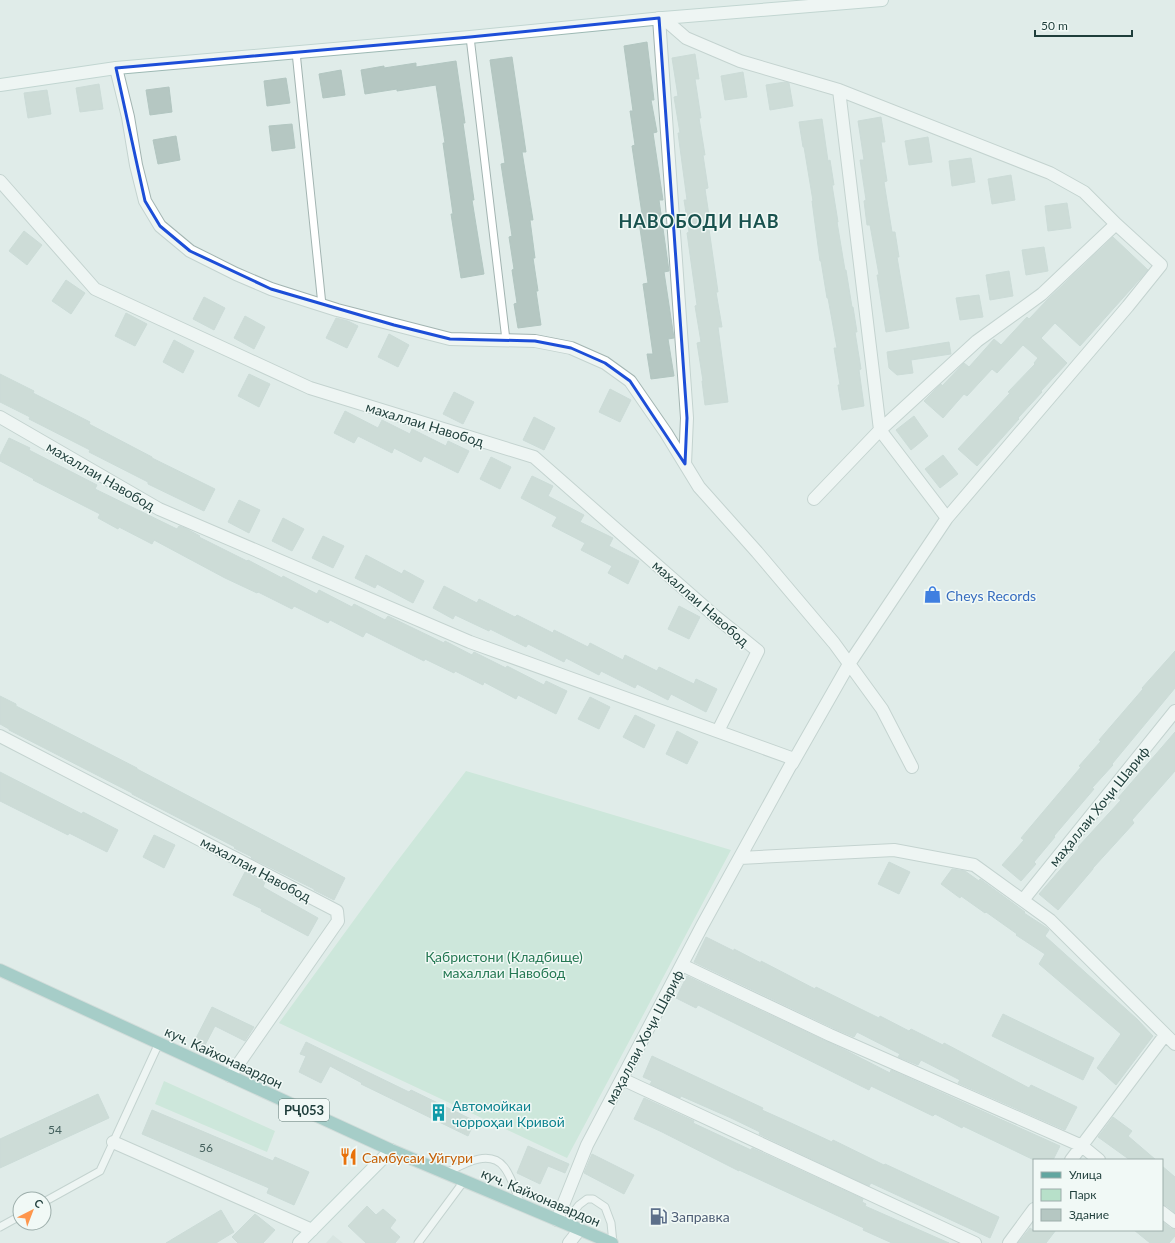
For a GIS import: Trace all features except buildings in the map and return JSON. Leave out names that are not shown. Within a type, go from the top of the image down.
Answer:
[{"type":"main road","name":"куч. Кайхонавардон","points":[[0,970],[391,1150],[613,1243]]},
{"type":"street","points":[[0,85],[116,68],[661,18],[882,0]]},
{"type":"street","points":[[661,18],[686,38],[740,61],[839,90],[1050,173],[1084,192],[1116,224],[1042,294],[977,341],[880,430],[814,499]]},
{"type":"street","points":[[661,18],[688,418],[685,464]]},
{"type":"street","points":[[116,68],[128,117],[136,164],[145,201],[160,226],[190,251],[236,274],[271,289],[322,306],[450,339],[535,341],[571,348],[605,363],[630,380],[699,487],[757,552],[834,643],[882,709],[912,767]]},
{"type":"street","points":[[839,90],[880,430],[947,518]]},
{"type":"street","name":"махаллаи Навобод","points":[[0,181],[95,289],[310,388],[534,457],[758,652],[718,731]]},
{"type":"street","name":"маҳаллаи Хоҷи Шариф","points":[[561,1222],[587,1145],[740,858],[849,664],[947,518],[1128,306],[1161,265],[1116,224]]},
{"type":"street","name":"махаллаи Навобод","points":[[0,417],[159,510],[470,642],[718,731],[793,762]]},
{"type":"street","name":"маҳаллаи Хоҷи Шариф","points":[[1023,900],[1175,711]]},
{"type":"street","name":"махаллаи Навобод","points":[[0,736],[337,911],[338,921],[230,1076]]},
{"type":"street","points":[[740,858],[894,850],[974,865],[1050,920],[1175,1044]]},
{"type":"street","points":[[682,965],[830,1035],[1082,1146],[1098,1159]]},
{"type":"street","points":[[1072,1159],[1165,1035]]},
{"type":"street","points":[[622,1079],[975,1243]]},
{"type":"street","points":[[113,1142],[312,1230]]},
{"type":"street","points":[[299,1243],[391,1150]]},
{"type":"street","points":[[1009,1243],[1033,1211]]},
{"type":"street","points":[[1163,1213],[1175,1222]]},
{"type":"street","points":[[569,1243],[580,1230]]},
{"type":"lane","points":[[470,36],[506,340]]},
{"type":"lane","points":[[296,52],[322,306]]},
{"type":"lane","points":[[52,1198],[100,1171],[159,1043]]},
{"type":"lane","points":[[446,1173],[471,1161],[482,1159],[495,1160],[505,1168],[521,1205]]},
{"type":"lane","points":[[418,1243],[464,1181]]},
{"type":"lane","points":[[561,1222],[587,1199],[593,1199],[605,1207],[611,1223],[613,1243]]},
{"type":"lane","points":[[0,1227],[12,1220]]},
{"type":"highlighted area","points":[[659,18],[687,418],[685,464],[630,381],[605,363],[571,348],[535,341],[450,339],[394,325],[271,289],[190,251],[160,226],[145,201],[116,68],[470,37]]},
{"type":"shaded area","points":[[333,1235],[343,1243],[326,1243]]},
{"type":"green space","name":"Қабристони (Кладбище) махаллаи Навобод","points":[[466,771],[731,850],[567,1158],[279,1023],[389,872]]},
{"type":"green space","points":[[164,1081],[275,1131],[267,1152],[155,1104]]},
{"type":"place","name":"Cheys Records","points":[[933,595]]},
{"type":"place","name":"Автомойкаи чорроҳаи Кривой","points":[[439,1113]]},
{"type":"place","name":"Самбусаи Уйгури","points":[[349,1157]]},
{"type":"place","name":"Заправка","points":[[658,1216]]},
{"type":"district","name":"НАВОБОДИ НАВ","points":[[699,221]]}]
